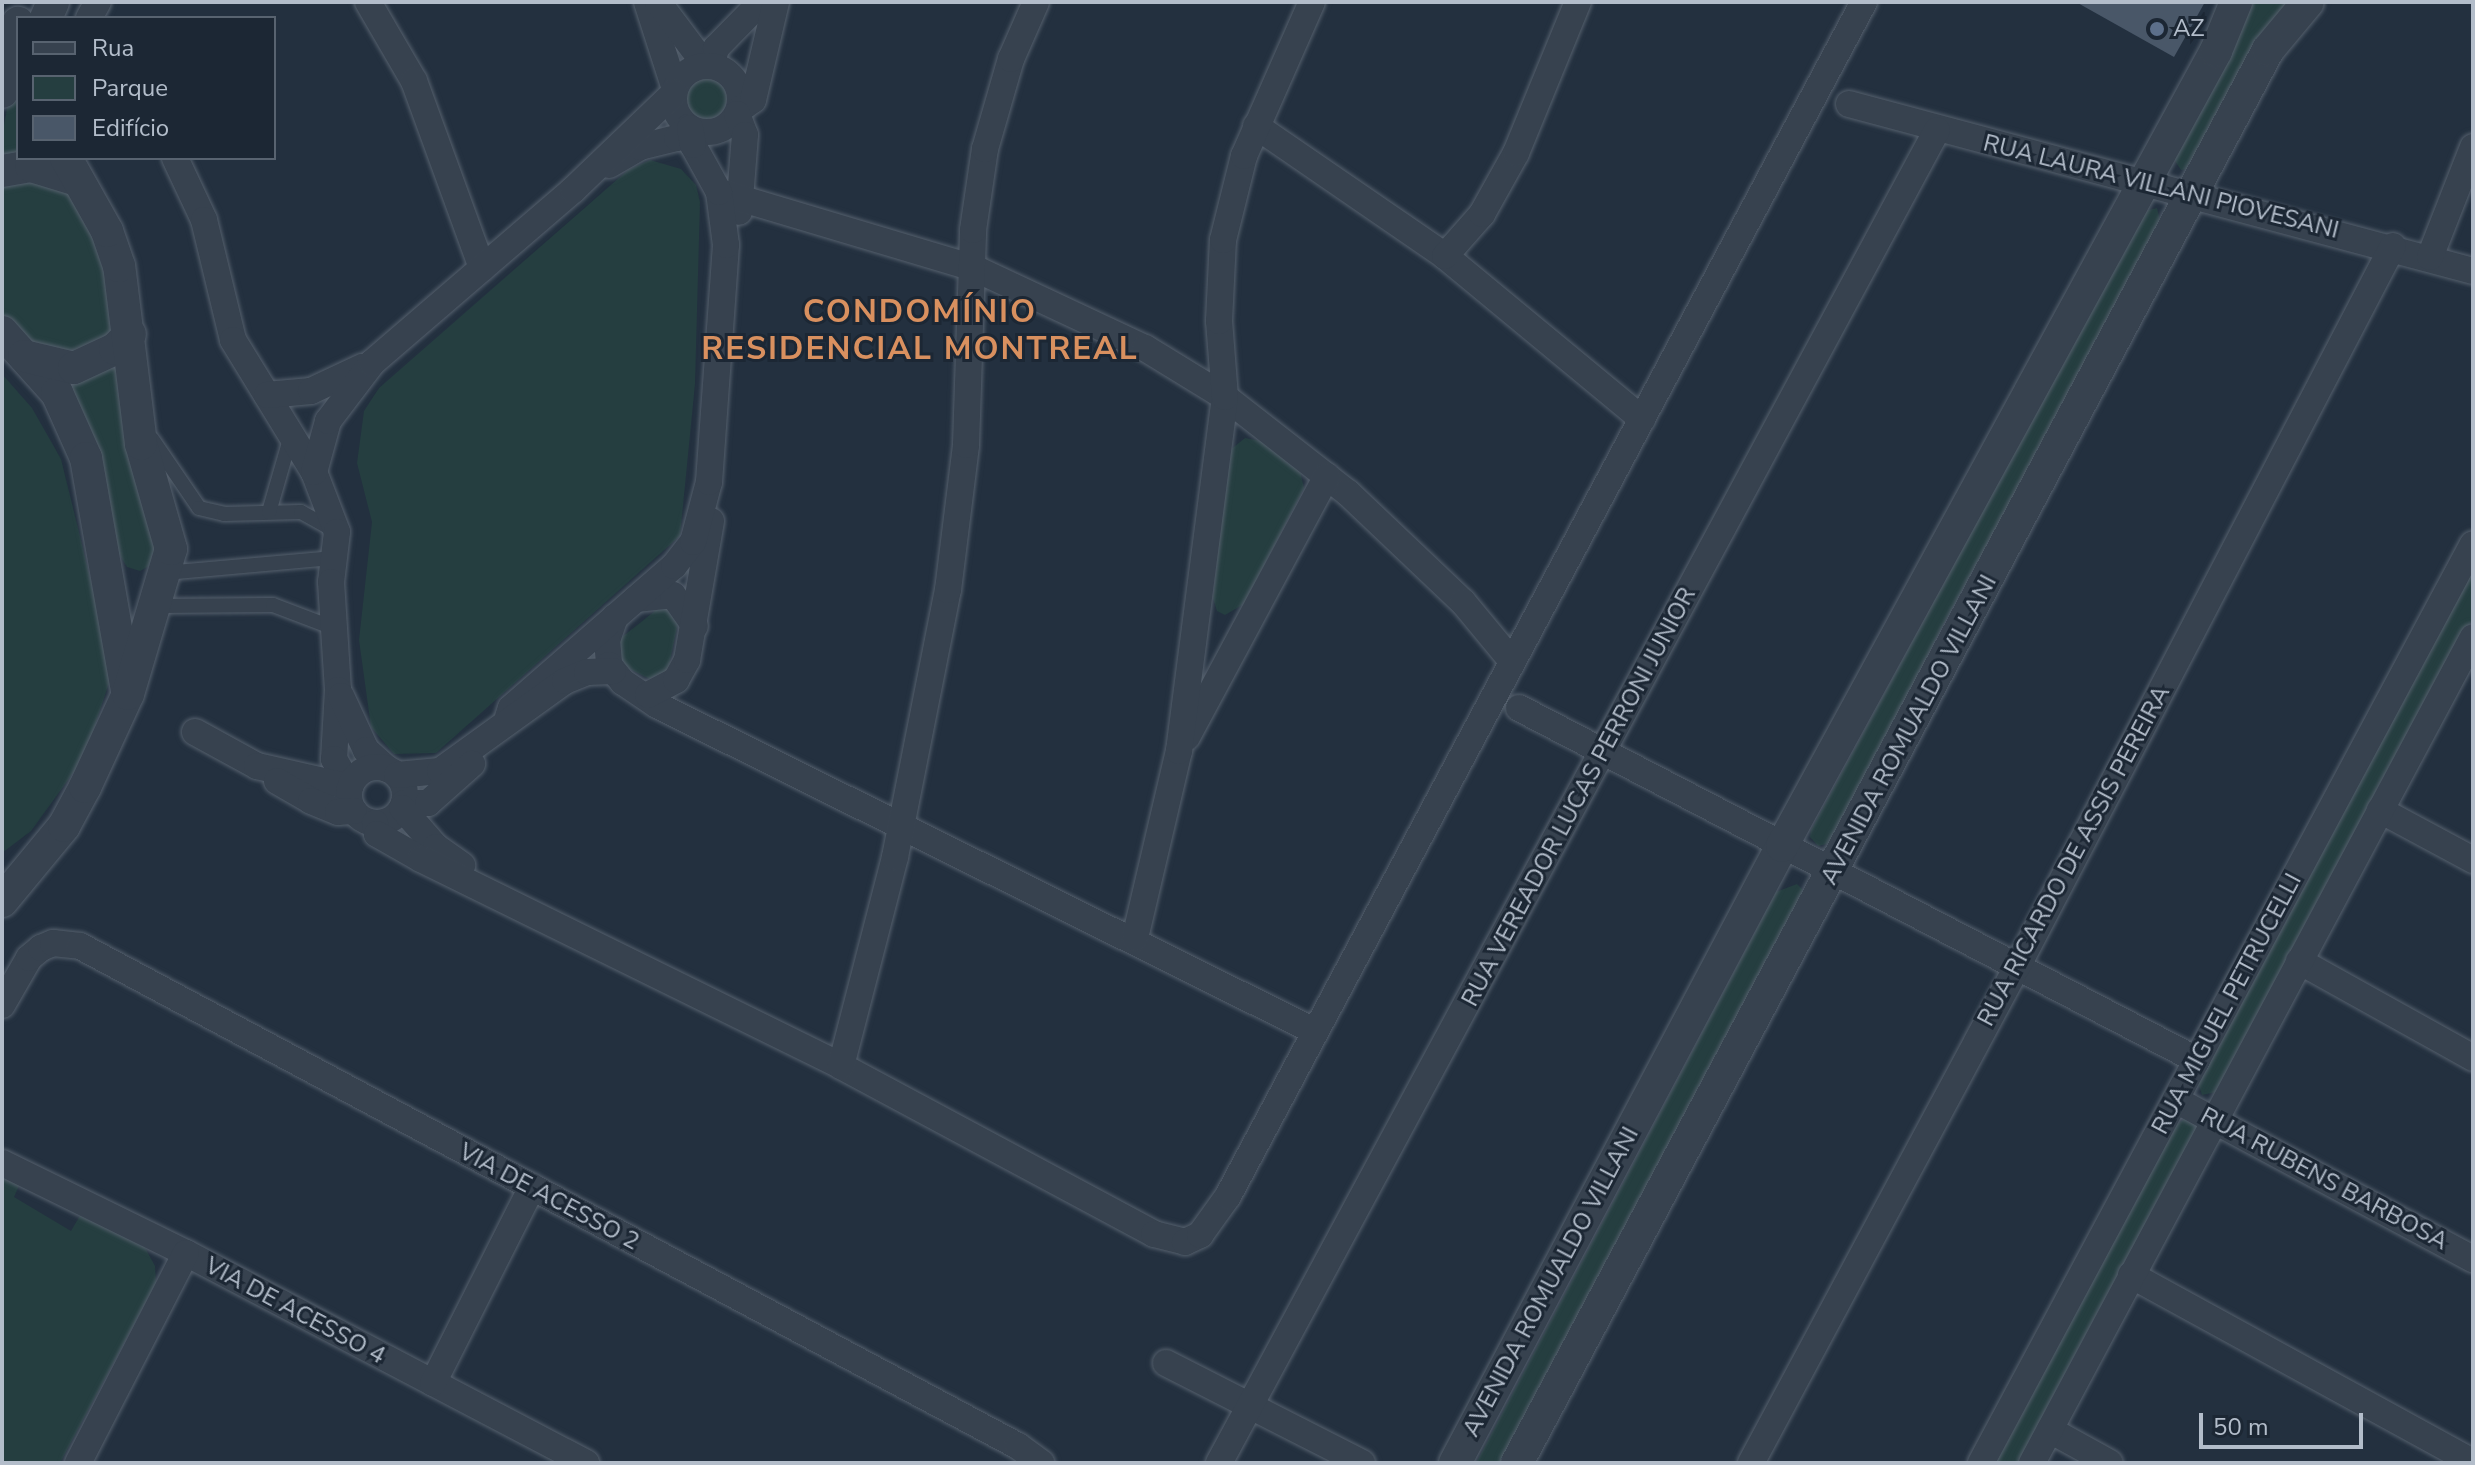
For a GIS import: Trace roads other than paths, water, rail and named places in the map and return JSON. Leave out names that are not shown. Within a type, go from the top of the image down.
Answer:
[{"type":"street","points":[[368,2],[414,81],[482,268]]},
{"type":"street","points":[[647,2],[675,91],[676,112],[690,128],[693,145],[730,195],[974,268],[1145,348],[1225,397],[1327,476],[1463,602],[1511,660]]},
{"type":"street","points":[[648,695],[670,685],[681,673],[695,626],[710,531],[709,482],[730,195],[745,135],[738,112],[735,81],[709,66],[658,2]]},
{"type":"street","points":[[709,66],[716,48],[761,2]]},
{"type":"street","points":[[573,190],[625,154],[677,138],[690,128],[722,129],[753,100],[776,2]]},
{"type":"street","points":[[841,1066],[901,827],[948,590],[966,445],[973,230],[985,149],[1011,59],[1036,2]]},
{"type":"street","points":[[1135,938],[1179,751],[1225,397],[1219,321],[1223,240],[1256,126],[1312,2]]},
{"type":"street","points":[[1445,256],[1482,214],[1516,153],[1578,2]]},
{"type":"street","points":[[176,160],[204,220],[233,340],[314,472],[336,545],[331,627],[338,690],[334,747],[337,770],[377,834],[421,859],[841,1066],[1154,1234],[1185,1242],[1200,1235],[1228,1196],[1864,2]]},
{"type":"street","name":"AVENIDA ROMUALDO VILLANI","points":[[1455,1463],[1782,846],[2216,51],[2236,2]]},
{"type":"street","name":"AVENIDA ROMUALDO VILLANI","points":[[1517,1463],[1835,873],[2194,197],[2268,50],[2308,2]]},
{"type":"street","points":[[2,92],[16,33]]},
{"type":"street","points":[[314,472],[328,421],[372,363],[573,190],[675,91],[687,73],[709,66]]},
{"type":"street","name":"RUA LAURA VILLANI PIOVESANI","points":[[1849,104],[2143,184],[2393,246],[2473,271]]},
{"type":"street","points":[[1256,126],[1445,256],[1642,419]]},
{"type":"street","name":"RUA VEREADOR LUCAS PERRONI JUNIOR","points":[[1219,1463],[1937,130]]},
{"type":"street","points":[[2430,257],[2468,179],[2473,147]]},
{"type":"street","points":[[2,171],[31,166],[72,169],[119,266],[148,472],[171,549],[162,589],[128,694],[85,787],[64,826],[2,901]]},
{"type":"street","name":"RUA RICARDO DE ASSIS PEREIRA","points":[[1751,1463],[2017,967],[2393,246]]},
{"type":"street","points":[[2,332],[57,393],[74,426],[92,486],[128,694]]},
{"type":"street","points":[[24,356],[74,368],[115,349],[130,334]]},
{"type":"street","points":[[267,395],[311,391],[372,363]]},
{"type":"street","points":[[1179,751],[1327,476]]},
{"type":"street","points":[[508,717],[511,708],[687,553],[709,482]]},
{"type":"street","name":"RUA MIGUEL PETRUCELLI","points":[[1981,1463],[2473,544]]},
{"type":"street","points":[[106,574],[135,593],[162,589]]},
{"type":"street","points":[[636,599],[673,595],[695,626]]},
{"type":"street","points":[[615,617],[606,648],[613,671],[648,695],[657,705],[901,827],[1135,938],[1314,1031]]},
{"type":"street","name":"RUA MIGUEL PETRUCELLI","points":[[2032,1463],[2380,810],[2470,648]]},
{"type":"street","points":[[360,807],[361,772],[440,771],[508,717],[529,711],[578,674],[613,671]]},
{"type":"street","points":[[681,673],[693,706],[745,747]]},
{"type":"street","points":[[195,732],[269,770],[391,819],[403,805],[404,788],[392,772],[366,750],[338,690]]},
{"type":"street","points":[[1519,708],[2197,1060]]},
{"type":"street","points":[[403,805],[422,806],[442,792],[474,762],[482,740]]},
{"type":"street","points":[[269,770],[318,762],[334,747]]},
{"type":"street","points":[[2,874],[85,787]]},
{"type":"street","points":[[403,805],[436,847],[491,891]]},
{"type":"street","points":[[2380,810],[2473,860]]},
{"type":"street","name":"VIA DE ACESSO 2","points":[[2,1005],[29,958],[53,943],[80,946],[1018,1446],[1041,1463]]},
{"type":"street","points":[[2299,961],[2473,1058]]},
{"type":"street","name":"RUA RUBENS BARBOSA","points":[[2176,1100],[2473,1259]]},
{"type":"street","name":"VIA DE ACESSO 4","points":[[2,1163],[186,1253],[586,1463]]},
{"type":"street","points":[[433,1383],[532,1187]]},
{"type":"street","points":[[88,1459],[186,1253]]},
{"type":"street","points":[[2131,1275],[2473,1462]]},
{"type":"street","points":[[1166,1363],[1362,1463]]},
{"type":"street","points":[[2050,1430],[2110,1463]]},
{"type":"lane","points":[[140,419],[199,508],[224,514],[301,512],[336,545]]},
{"type":"lane","points":[[269,512],[279,491],[292,432]]},
{"type":"lane","points":[[162,589],[336,545]]},
{"type":"lane","points":[[162,589],[273,605],[331,627]]},
{"type":"place","name":"AZ","points":[[2157,29]]},
{"type":"district","name":"CONDOMÍNIO RESIDENCIAL MONTREAL","points":[[920,332]]}]
